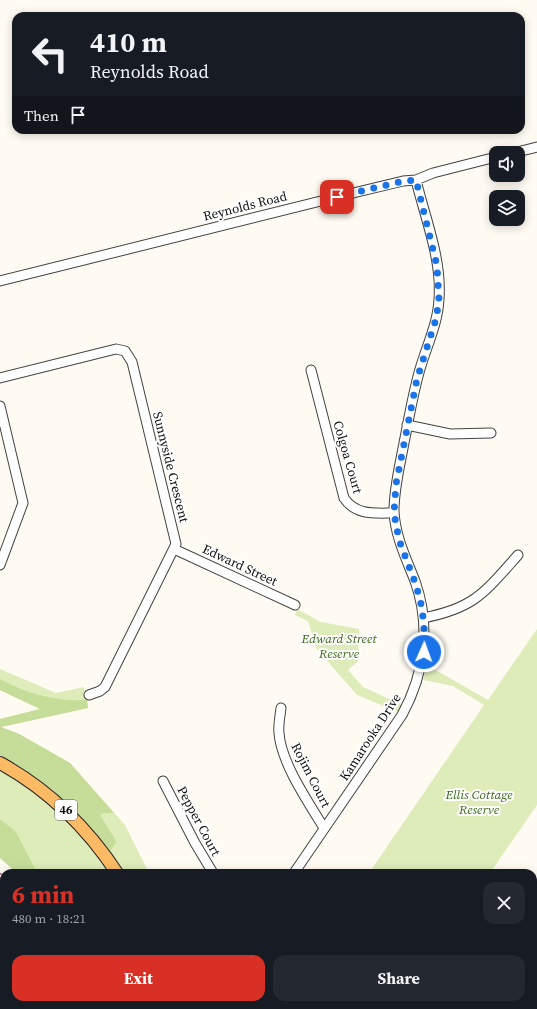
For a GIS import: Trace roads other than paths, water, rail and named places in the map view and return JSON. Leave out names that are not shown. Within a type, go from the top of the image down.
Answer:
[{"type":"main road","name":"46","points":[[0,763],[41,789],[68,812],[91,837],[114,869]]},
{"type":"street","points":[[525,150],[537,147]]},
{"type":"street","name":"Reynolds Road","points":[[0,281],[349,194],[403,181],[416,180],[489,159]]},
{"type":"street","name":"Kamarooka Drive","points":[[297,869],[402,715],[412,696],[423,657],[423,618],[416,585],[399,540],[394,513],[396,484],[407,426],[419,370],[436,319],[440,293],[436,260],[416,180]]},
{"type":"street","name":"Sunnyside Crescent","points":[[0,378],[112,350],[122,349],[127,352],[132,362],[176,542],[174,549],[105,687],[100,691],[89,695]]},
{"type":"street","name":"Colgoa Court","points":[[311,370],[344,498],[349,505],[362,511],[394,513]]},
{"type":"street","points":[[0,406],[23,503],[0,565]]},
{"type":"street","points":[[407,426],[450,434],[491,433]]},
{"type":"street","name":"Edward Street","points":[[174,549],[295,605]]},
{"type":"street","points":[[423,618],[454,611],[471,602],[491,584],[518,554]]},
{"type":"street","name":"Rojim Court","points":[[281,708],[278,732],[282,747],[299,787],[324,828]]},
{"type":"street","name":"Pepper Court","points":[[163,781],[195,843],[211,869]]},
{"type":"park label","name":"Edward Street Reserve","points":[[339,646]]},
{"type":"park label","name":"Ellis Cottage Reserve","points":[[479,802]]}]
